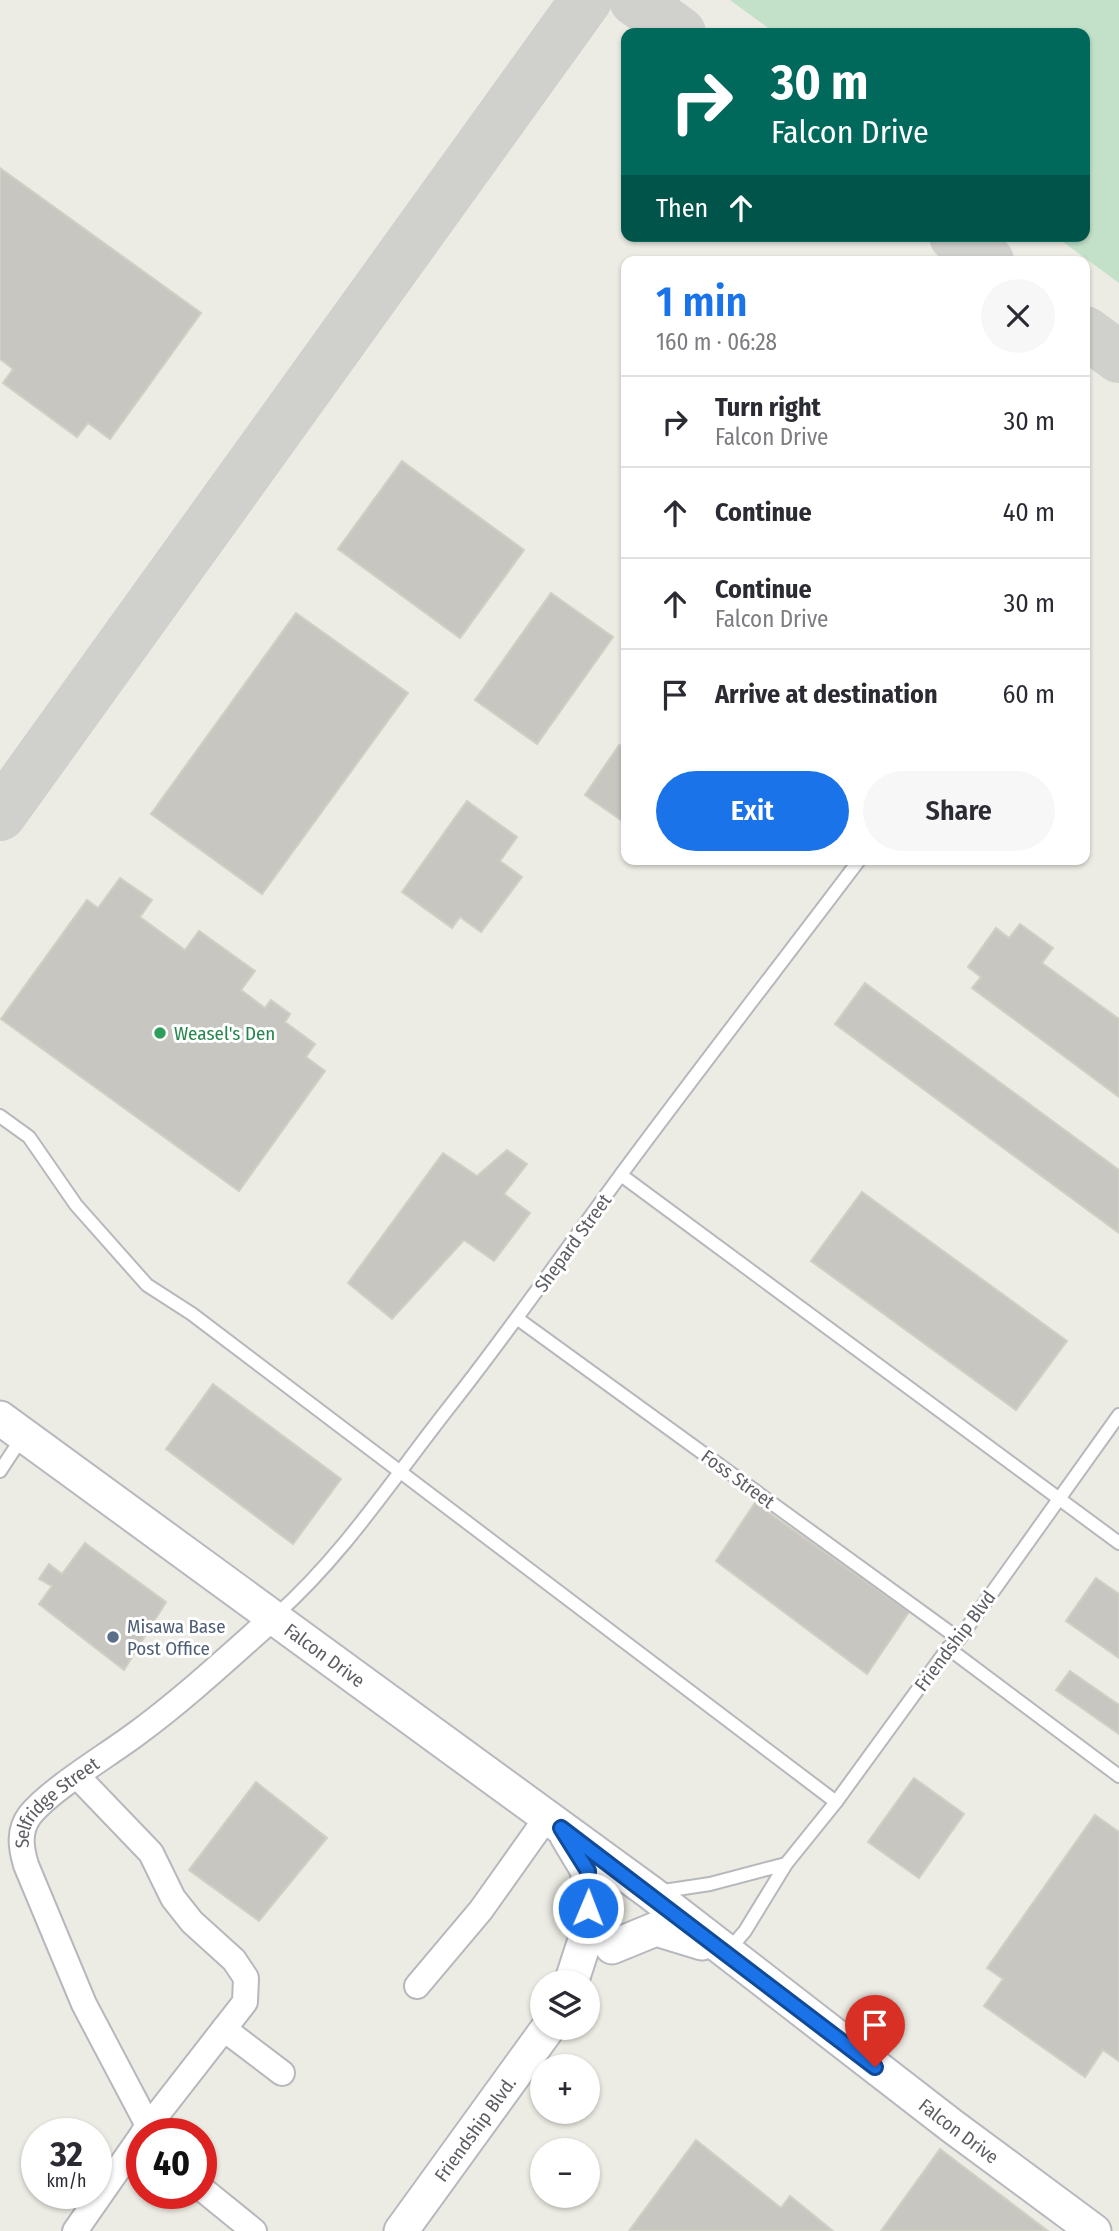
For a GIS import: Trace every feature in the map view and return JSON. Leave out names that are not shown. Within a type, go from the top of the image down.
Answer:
[{"type":"street","name":"Falcon Drive","points":[[12,1427],[275,1616],[651,1893],[1094,2231]]},
{"type":"street","name":"Selfridge Street","points":[[139,2118],[84,2004],[21,1847],[22,1830],[30,1815],[49,1797],[139,1731],[275,1616]]},
{"type":"street","points":[[78,1777],[151,1853],[173,1898],[192,1922],[234,1960],[246,1978],[245,2002],[157,2118]]},
{"type":"street","points":[[417,1986],[554,1822],[588,1871],[586,1934],[575,1970]]},
{"type":"street","points":[[593,1970],[651,1893]]},
{"type":"street","points":[[612,1947],[656,1929],[727,1953]]},
{"type":"street","points":[[224,2029],[282,2073]]},
{"type":"street","name":"Friendship Blvd.","points":[[401,2231],[539,2040]]},
{"type":"street","points":[[75,2231],[126,2160]]},
{"type":"street","points":[[217,2201],[254,2231]]},
{"type":"lane","name":"Shepard Street","points":[[275,1616],[302,1593],[366,1519],[398,1472],[518,1319],[621,1175],[855,865]]},
{"type":"lane","points":[[0,1116],[29,1137],[76,1205],[146,1285],[192,1314],[836,1802]]},
{"type":"lane","points":[[621,1175],[1119,1543]]},
{"type":"lane","name":"Foss Street","points":[[518,1319],[954,1643],[1119,1776]]},
{"type":"lane","name":"Friendship Blvd","points":[[727,1953],[745,1931],[786,1864],[836,1802],[954,1643],[1119,1415]]},
{"type":"lane","points":[[0,1471],[12,1427]]},
{"type":"lane","points":[[651,1893],[710,1884],[786,1864]]},
{"type":"green space","points":[[730,0],[1119,0],[1119,283],[1090,262],[1090,256],[1082,256],[1063,242],[1090,242],[1090,28],[768,28]]},
{"type":"building","points":[[0,168],[201,313],[110,439],[88,423],[77,437],[3,383],[13,369],[0,359]]},
{"type":"building","points":[[402,461],[524,550],[460,638],[338,549]]},
{"type":"building","points":[[551,593],[613,637],[537,744],[475,700]]},
{"type":"building","points":[[296,613],[408,693],[262,894],[151,814]]},
{"type":"building","points":[[619,745],[621,746],[621,820],[585,795]]},
{"type":"building","points":[[467,801],[517,837],[500,861],[522,877],[481,932],[460,917],[452,928],[402,892]]},
{"type":"building","name":"Weasel's Den","points":[[120,878],[152,900],[140,917],[185,950],[199,931],[255,971],[241,990],[265,1008],[271,1000],[290,1014],[285,1022],[315,1044],[306,1057],[325,1071],[239,1191],[1,1019],[87,900],[98,908]]},
{"type":"building","points":[[1020,924],[1053,948],[1042,963],[1119,1019],[1119,1097],[972,988],[981,977],[968,967],[996,928],[1009,938]]},
{"type":"building","points":[[865,983],[1119,1170],[1119,1233],[835,1024]]},
{"type":"building","points":[[507,1150],[527,1164],[504,1194],[530,1213],[494,1261],[464,1240],[392,1319],[348,1283],[443,1153],[477,1176]]},
{"type":"building","points":[[862,1192],[1067,1341],[1016,1410],[811,1261]]},
{"type":"building","points":[[213,1384],[341,1479],[293,1544],[166,1449]]},
{"type":"building","points":[[755,1503],[909,1612],[867,1674],[716,1561]]},
{"type":"building","name":"Misawa Base Post Office","points":[[85,1543],[166,1602],[124,1670],[39,1604],[52,1586],[39,1579],[49,1564],[62,1574]]},
{"type":"building","points":[[1096,1578],[1119,1594],[1119,1658],[1066,1621]]},
{"type":"building","points":[[1070,1671],[1119,1705],[1119,1734],[1056,1690]]},
{"type":"building","points":[[914,1778],[964,1814],[919,1878],[868,1842]]},
{"type":"building","points":[[256,1782],[327,1838],[259,1921],[189,1870]]},
{"type":"building","points":[[1095,1815],[1119,1832],[1119,2061],[1103,2050],[1085,2077],[984,2006],[1003,1979],[987,1968]]},
{"type":"building","points":[[696,2140],[781,2208],[790,2196],[833,2231],[629,2231]]},
{"type":"building","points":[[940,2149],[1048,2231],[881,2231]]},
{"type":"taxiway","points":[[0,815],[586,0]]},
{"type":"taxiway","points":[[635,0],[673,28]]},
{"type":"taxiway","points":[[963,242],[981,256]]},
{"type":"taxiway","points":[[1090,336],[1119,357]]},
{"type":"place","name":"Weasel's Den","points":[[160,1033]]},
{"type":"place","name":"Misawa Base Post Office","points":[[113,1637]]},
{"type":"route","points":[[588,1908],[588,1871],[561,1828],[651,1893],[875,2067]]}]
